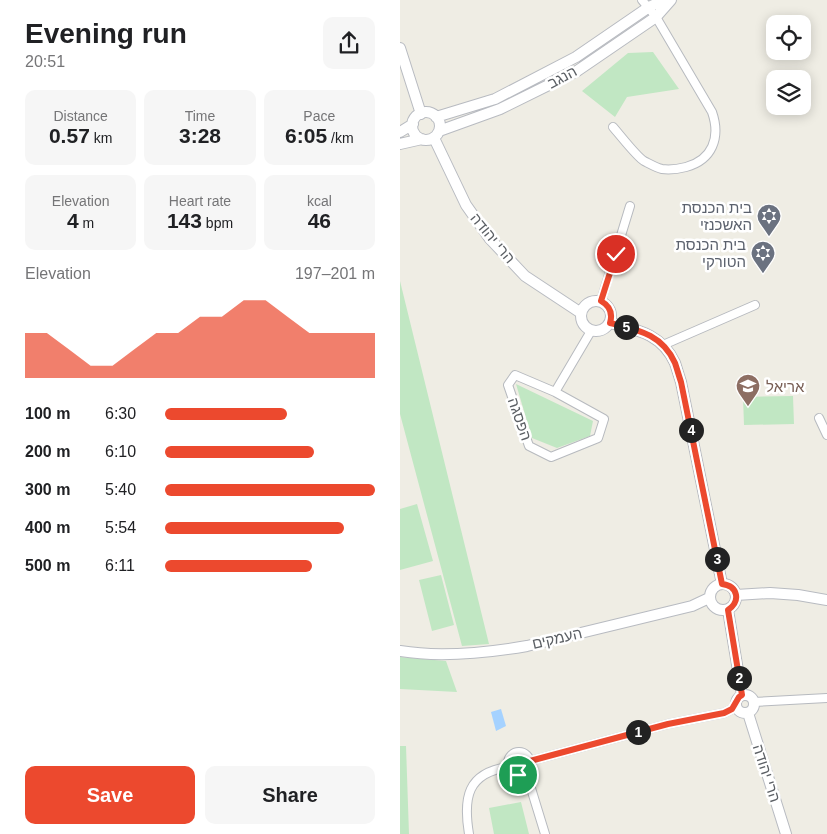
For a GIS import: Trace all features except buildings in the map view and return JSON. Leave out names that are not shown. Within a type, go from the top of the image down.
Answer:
[{"type":"street","name":"הנגב","points":[[436,117],[495,99],[576,57],[645,4],[664,0]]},
{"type":"street","name":"הנגב","points":[[437,134],[500,110],[577,71],[656,17],[672,0]]},
{"type":"street","points":[[613,127],[642,160],[662,169],[674,170],[693,165],[704,158],[712,148],[716,136],[712,112],[656,17],[645,4]]},
{"type":"street","points":[[400,48],[421,114]]},
{"type":"street","points":[[400,132],[413,124],[417,116],[421,114],[430,113],[440,122],[437,134],[430,140],[422,139],[400,144]]},
{"type":"street","points":[[413,124],[414,134],[422,139]]},
{"type":"street","name":"הרי יהודה","points":[[437,134],[466,205],[490,239],[526,276],[581,313]]},
{"type":"street","points":[[601,301],[630,206]]},
{"type":"street","points":[[601,301],[609,308],[611,313],[610,323],[604,330],[590,331],[582,324],[581,313],[586,304],[601,301]]},
{"type":"street","points":[[663,345],[755,305]]},
{"type":"street","points":[[610,323],[648,334],[663,345],[674,362],[681,382],[722,584]]},
{"type":"street","points":[[555,392],[590,331]]},
{"type":"street","name":"הפסגה","points":[[515,375],[555,392],[604,419],[598,438],[551,457],[529,446],[508,385],[515,375]]},
{"type":"street","points":[[820,418],[827,435]]},
{"type":"street","points":[[722,584],[730,586],[736,595],[734,604],[728,610],[722,611],[716,609],[711,604],[709,598],[712,590],[722,584]]},
{"type":"street","points":[[736,595],[770,593],[827,600]]},
{"type":"street","name":"העמקים","points":[[400,651],[448,654],[478,653],[527,646],[692,606],[709,598]]},
{"type":"street","points":[[530,761],[668,724],[724,713],[732,709],[739,699],[745,694],[751,696],[754,702],[755,705],[752,710],[748,713],[742,713],[738,710],[739,699],[728,610]]},
{"type":"street","points":[[754,702],[827,698]]},
{"type":"street","name":"הרי יהודה","points":[[748,713],[786,834]]},
{"type":"street","points":[[517,752],[526,754],[530,761],[530,767],[522,774],[512,772],[508,767],[509,758],[517,752]]},
{"type":"street","points":[[469,834],[466,814],[467,798],[472,788],[478,779],[486,774],[493,770],[508,767]]},
{"type":"street","points":[[526,772],[545,834]]},
{"type":"green space","points":[[653,52],[679,89],[627,97],[615,117],[582,91],[628,53]]},
{"type":"green space","points":[[400,281],[489,644],[462,646],[400,414]]},
{"type":"green space","points":[[516,384],[593,421],[590,436],[557,448],[532,438]]},
{"type":"green space","points":[[793,396],[794,424],[744,425],[743,397]]},
{"type":"green space","points":[[417,504],[433,561],[400,570],[400,509]]},
{"type":"green space","points":[[441,575],[454,625],[432,631],[419,580]]},
{"type":"green space","points":[[400,657],[446,661],[457,692],[400,689]]},
{"type":"green space","points":[[400,746],[406,746],[409,834],[400,834]]},
{"type":"green space","points":[[521,802],[529,834],[494,834],[489,808]]},
{"type":"water","points":[[501,709],[506,726],[496,731],[491,712]]},
{"type":"place","name":"בית הכנסת האשכנזי","points":[[769,237]]},
{"type":"place","name":"בית הכנסת הטורקי","points":[[763,274]]},
{"type":"place","name":"אריאל","points":[[748,407]]},
{"type":"route","points":[[518,775],[528,770],[530,761],[668,724],[724,713],[732,709],[742,695],[728,610],[736,601],[736,595],[730,586],[722,584],[681,382],[674,362],[663,345],[648,334],[610,323],[611,313],[609,308],[601,301],[616,254]]}]
